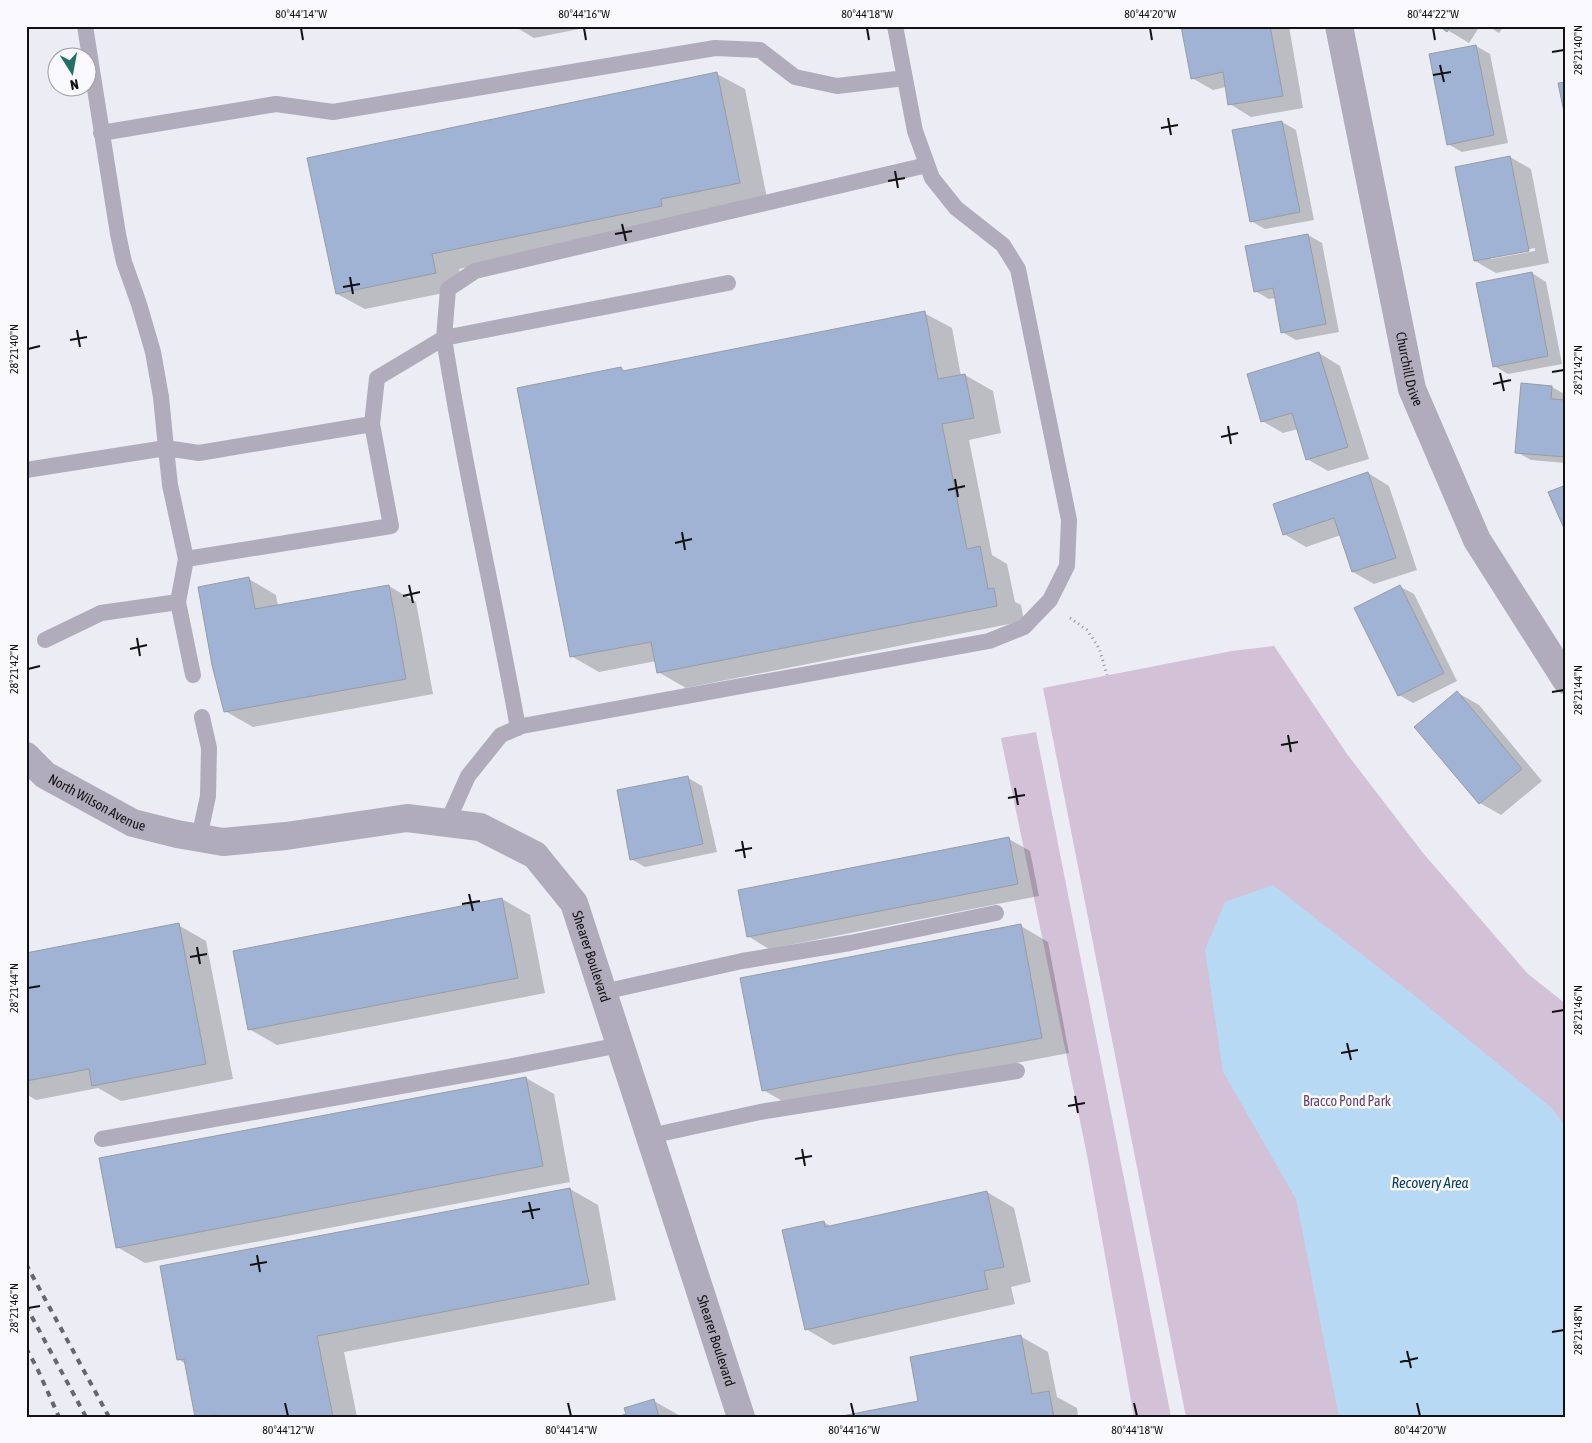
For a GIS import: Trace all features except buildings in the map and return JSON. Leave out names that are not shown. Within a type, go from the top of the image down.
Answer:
[{"type":"street","name":"Churchill Drive","points":[[1339,26],[1412,389],[1477,540],[1566,680]]},
{"type":"street","name":"North Wilson Avenue","points":[[26,756],[45,775],[132,823],[188,836]]},
{"type":"street","name":"Shearer Boulevard","points":[[188,836],[223,842],[259,839],[407,818],[480,827],[534,855],[574,903],[741,1417]]},
{"type":"lane","points":[[85,26],[101,133],[124,262],[153,352],[161,397],[170,485],[186,559],[178,602],[193,675]]},
{"type":"lane","points":[[447,823],[468,776],[501,735],[518,728],[989,641],[1024,627],[1050,600],[1067,566],[1068,520],[1018,269],[1003,245],[956,208],[932,178],[914,131],[895,26]]},
{"type":"lane","points":[[101,133],[276,104],[333,112],[715,48],[760,50],[795,77],[837,86],[905,78]]},
{"type":"lane","points":[[518,728],[455,409],[444,338],[448,289],[474,271],[927,165]]},
{"type":"lane","points":[[186,559],[391,526],[372,424],[377,378],[444,338],[728,283]]},
{"type":"lane","points":[[26,470],[166,448],[199,453],[372,424]]},
{"type":"lane","points":[[45,640],[101,613],[178,602]]},
{"type":"lane","points":[[188,836],[208,796],[209,748],[202,717]]},
{"type":"lane","points":[[603,992],[742,961],[996,913]]},
{"type":"lane","points":[[102,1139],[620,1045]]},
{"type":"lane","points":[[650,1136],[760,1112],[1017,1071]]},
{"type":"path","points":[[1050,600],[1072,620],[1088,630],[1100,648],[1107,675]]},
{"type":"green space","name":"Bracco Pond Park","points":[[1274,646],[1347,754],[1423,853],[1528,974],[1566,1004],[1566,1417],[1186,1417],[1043,688],[1232,651]]},
{"type":"green space","points":[[1036,732],[1171,1417],[1134,1417],[1087,1155],[1001,738]]},
{"type":"water","name":"Recovery Area","points":[[1273,885],[1415,996],[1552,1108],[1566,1127],[1566,1417],[1339,1417],[1296,1199],[1223,1072],[1205,950],[1225,902]]},
{"type":"railway","points":[[26,1264],[109,1417]]},
{"type":"railway","points":[[26,1306],[86,1417]]},
{"type":"railway","points":[[26,1348],[59,1417]]}]
